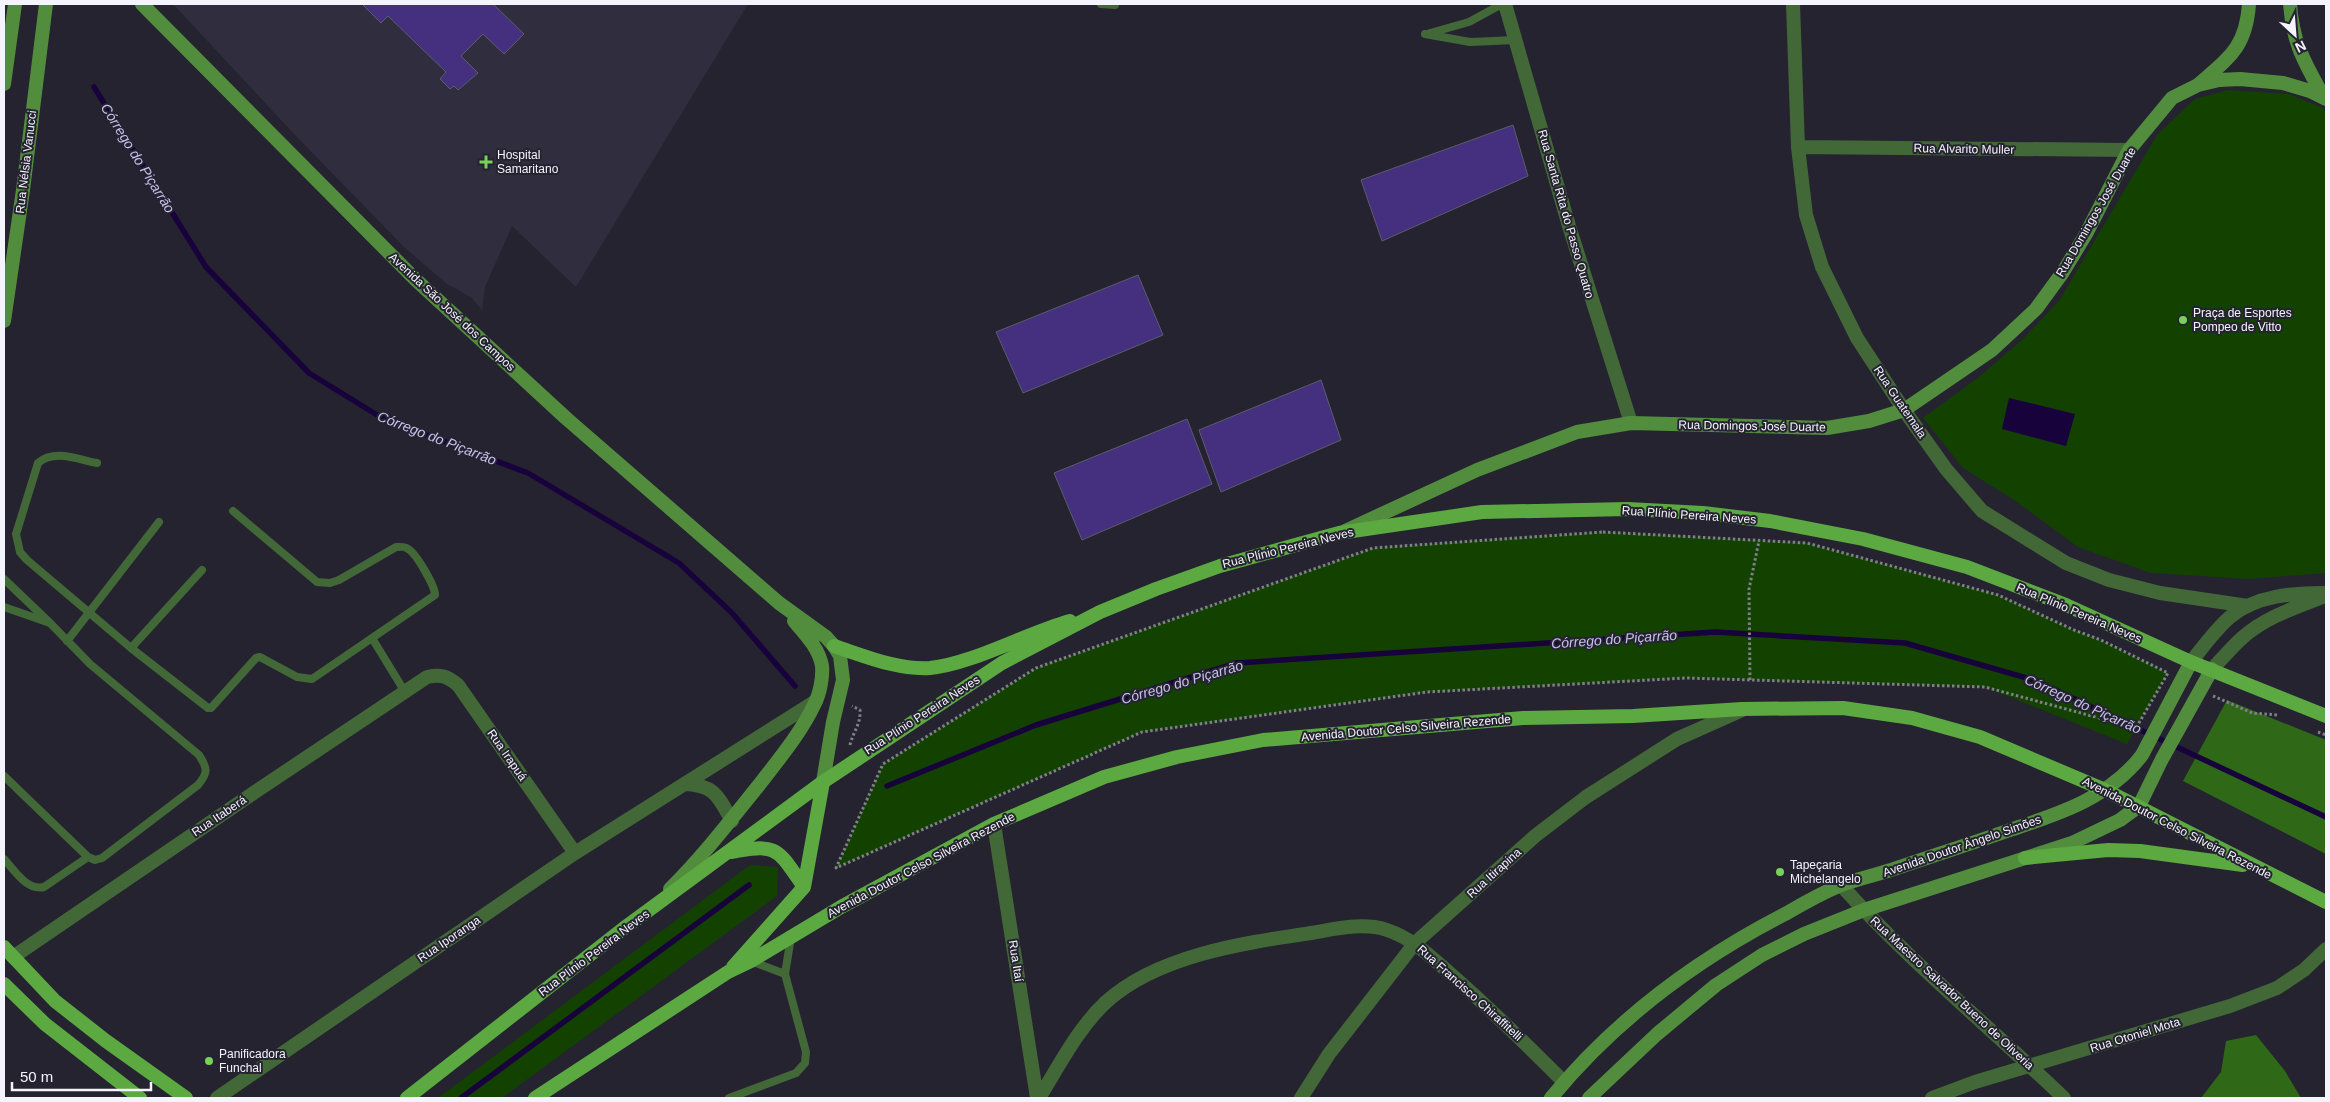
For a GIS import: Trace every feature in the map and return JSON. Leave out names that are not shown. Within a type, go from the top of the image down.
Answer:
[{"type":"main road","points":[[4,84],[15,4]]},
{"type":"main road","name":"Rua Nélsia Vanucci","points":[[4,320],[23,190],[46,4]]},
{"type":"main road","name":"Avenida São José dos Campos","points":[[142,4],[415,279],[567,419],[778,604],[826,637],[834,646],[840,656],[843,669],[839,701],[833,722],[823,782]]},
{"type":"main road","points":[[2198,85],[2237,48],[2245,35],[2249,4]]},
{"type":"main road","points":[[2290,4],[2292,30],[2297,46],[2324,97]]},
{"type":"main road","name":"Rua Domingos José Duarte","points":[[1339,533],[1477,470],[1568,435],[1631,422],[1827,428],[1869,421],[1904,410],[1992,350],[2036,309],[2063,272],[2081,242],[2130,150],[2172,98],[2198,85],[2219,80],[2263,80],[2283,83],[2324,97]]},
{"type":"main road","name":"Rua Plínio Pereira Neves","points":[[408,1098],[647,912],[823,782],[1002,663],[1100,612],[1220,566],[1339,533],[1482,512],[1628,509],[1703,513],[1770,521],[1863,539],[1967,568],[2066,606],[2191,662],[2326,716]]},
{"type":"main road","name":"Avenida São José dos Campos","points":[[647,912],[702,858],[732,821],[799,731],[816,701],[822,666],[818,655],[810,640],[778,604]]},
{"type":"main road","points":[[834,646],[884,663],[930,668],[979,655],[1040,630],[1100,612]]},
{"type":"main road","name":"Avenida Doutor Ângelo Simões","points":[[1551,1098],[1564,1082],[1640,1007],[1694,968],[1756,929],[1841,885],[2053,815],[2088,801],[2106,790],[2132,768],[2142,755],[2191,662]]},
{"type":"main road","points":[[1589,1098],[1657,1034],[1716,985],[1770,951],[1804,934],[1864,910],[2072,843],[2104,829],[2139,806],[2162,759],[2212,669]]},
{"type":"main road","name":"Avenida Doutor Celso Silveira Rezende","points":[[535,1098],[728,972],[752,961],[841,907],[994,824],[1104,777],[1177,757],[1263,740],[1523,718],[1633,716],[1742,710],[1843,708],[1912,718],[1980,737],[2106,790],[2326,902]]},
{"type":"main road","points":[[728,972],[804,887],[823,782]]},
{"type":"main road","points":[[726,854],[759,847],[775,850],[783,857],[804,887]]},
{"type":"main road","points":[[2025,858],[2108,850],[2140,851],[2253,866]]},
{"type":"main road","points":[[9,952],[55,1000],[106,1041],[186,1098]]},
{"type":"main road","points":[[4,984],[44,1024],[140,1098]]},
{"type":"street","name":"Rua Santa Rita do Passo Quatro","points":[[1504,4],[1609,357],[1631,422]]},
{"type":"street","name":"Rua Guatemala","points":[[1792,4],[1798,147],[1806,215],[1822,267],[1857,338],[1904,410],[1946,469],[1982,511],[2066,563],[2108,580],[2160,593],[2248,606]]},
{"type":"street","name":"Rua Alvarito Muller","points":[[1798,147],[2130,150]]},
{"type":"street","points":[[2191,662],[2230,617],[2248,606],[2272,597],[2296,593],[2326,594]]},
{"type":"street","points":[[2212,669],[2242,638],[2261,625],[2288,610],[2326,594]]},
{"type":"street","name":"Rua Irapuá","points":[[427,678],[439,675],[448,677],[458,685],[575,854]]},
{"type":"street","name":"Rua Itaberá","points":[[9,952],[427,678]]},
{"type":"street","name":"Rua Iporanga","points":[[217,1098],[575,854],[816,701]]},
{"type":"street","name":"Rua Itirapina","points":[[1301,1098],[1329,1054],[1415,943],[1535,836],[1586,797],[1677,739],[1742,710]]},
{"type":"street","points":[[684,784],[699,784],[714,792],[732,821]]},
{"type":"street","name":"Rua Itaí","points":[[994,824],[1038,1098]]},
{"type":"street","name":"Rua Maestro Salvador Bueno de Oliveria","points":[[1841,885],[1864,910],[1952,995],[2064,1098]]},
{"type":"street","name":"Rua Francisco Chiraffitelli","points":[[1038,1098],[1086,1024],[1106,1002],[1133,981],[1171,964],[1244,943],[1351,927],[1385,929],[1415,943],[1493,1011],[1564,1082]]},
{"type":"street","name":"Rua Otoniel Mota","points":[[1932,1098],[1975,1082],[2238,1003],[2276,988],[2304,970],[2326,949]]},
{"type":"lane","points":[[1101,4],[1114,5]]},
{"type":"lane","points":[[1504,4],[1469,22],[1453,28],[1425,34],[1470,42],[1516,40]]},
{"type":"lane","points":[[97,462],[52,455],[38,463],[16,534],[20,552],[27,560],[132,648],[208,708],[214,707],[256,658],[260,657],[297,677],[312,679],[435,595],[433,584],[408,548],[396,547],[330,583],[317,582],[232,511]]},
{"type":"lane","points":[[67,641],[159,522]]},
{"type":"lane","points":[[132,648],[202,570]]},
{"type":"lane","points":[[4,579],[90,664],[199,755],[207,767],[207,774],[191,791],[102,858],[95,860],[88,857],[4,776]]},
{"type":"lane","points":[[4,607],[51,624]]},
{"type":"lane","points":[[372,638],[405,692]]},
{"type":"lane","points":[[4,859],[30,886],[37,889],[44,887],[88,857]]},
{"type":"lane","points":[[729,1098],[796,1073],[805,1063],[806,1052],[785,974],[791,937]]},
{"type":"lane","points":[[752,961],[785,974]]},
{"type":"path","points":[[2168,673],[2136,728],[1985,687],[1686,678],[1427,692],[1142,732],[836,868],[883,764],[1036,668],[1373,548],[1603,532],[1807,543],[1998,594],[2074,630],[2101,640],[2168,673],[2181,681]]},
{"type":"path","points":[[1785,536],[1833,544]]},
{"type":"path","points":[[1750,680],[1750,589],[1759,540]]},
{"type":"path","points":[[1994,589],[2020,599]]},
{"type":"path","points":[[2132,649],[2155,662],[2168,673]]},
{"type":"path","points":[[2201,691],[2252,713],[2288,716]]},
{"type":"path","points":[[839,701],[860,710],[860,722],[853,734],[850,746],[859,757]]},
{"type":"path","points":[[2310,728],[2326,735]]},
{"type":"shaded area","name":"Hospital Samaritano","points":[[173,4],[748,4],[576,287],[512,226],[485,287],[482,310],[471,297],[447,284],[404,247],[295,135]]},
{"type":"shaded area","points":[[2009,398],[2075,414],[2066,446],[2002,429]]},
{"type":"green space","name":"Praça de Esportes Pompeo de Vitto","points":[[2228,90],[2289,94],[2323,108],[2326,113],[2326,573],[2248,579],[2151,573],[2078,547],[2017,502],[1963,468],[1923,418],[1979,377],[2023,339],[2059,301],[2157,135],[2195,99]]},
{"type":"green space","points":[[1603,532],[1807,543],[1998,595],[2074,630],[2101,640],[2168,673],[2127,744],[1985,687],[1686,678],[1427,692],[1142,732],[836,868],[883,764],[1036,668],[1373,548]]},
{"type":"green space","points":[[2227,700],[2326,740],[2326,854],[2183,781]]},
{"type":"green space","points":[[750,865],[778,867],[777,896],[502,1098],[438,1098]]},
{"type":"green space","points":[[2256,1035],[2285,1071],[2301,1098],[2201,1098],[2221,1072],[2226,1041]]},
{"type":"building","points":[[362,4],[493,4],[524,34],[504,54],[483,34],[461,56],[478,73],[458,90],[454,86],[450,89],[440,79],[446,72],[388,16],[381,23]]},
{"type":"building","points":[[1513,125],[1528,176],[1382,241],[1361,180]]},
{"type":"building","points":[[1138,275],[1163,335],[1023,393],[996,332]]},
{"type":"building","points":[[1321,380],[1341,440],[1221,492],[1199,430]]},
{"type":"building","points":[[1187,419],[1212,484],[1082,540],[1054,473]]},
{"type":"waterway","name":"Córrego do Piçarrão","points":[[94,87],[206,267],[309,373],[382,418],[528,473],[679,563],[732,613],[795,686]]},
{"type":"waterway","name":"Córrego do Piçarrão","points":[[887,786],[1036,725],[1237,663],[1715,632],[1905,643],[2034,680],[2326,817]]},
{"type":"waterway","points":[[461,1098],[749,885]]},
{"type":"place","name":"Hospital Samaritano","points":[[486,162]]},
{"type":"place","name":"Praça de Esportes Pompeo de Vitto","points":[[2183,320]]},
{"type":"place","name":"Tapeçaria Michelangelo","points":[[1780,872]]},
{"type":"place","name":"Panificadora Funchal","points":[[209,1061]]}]
